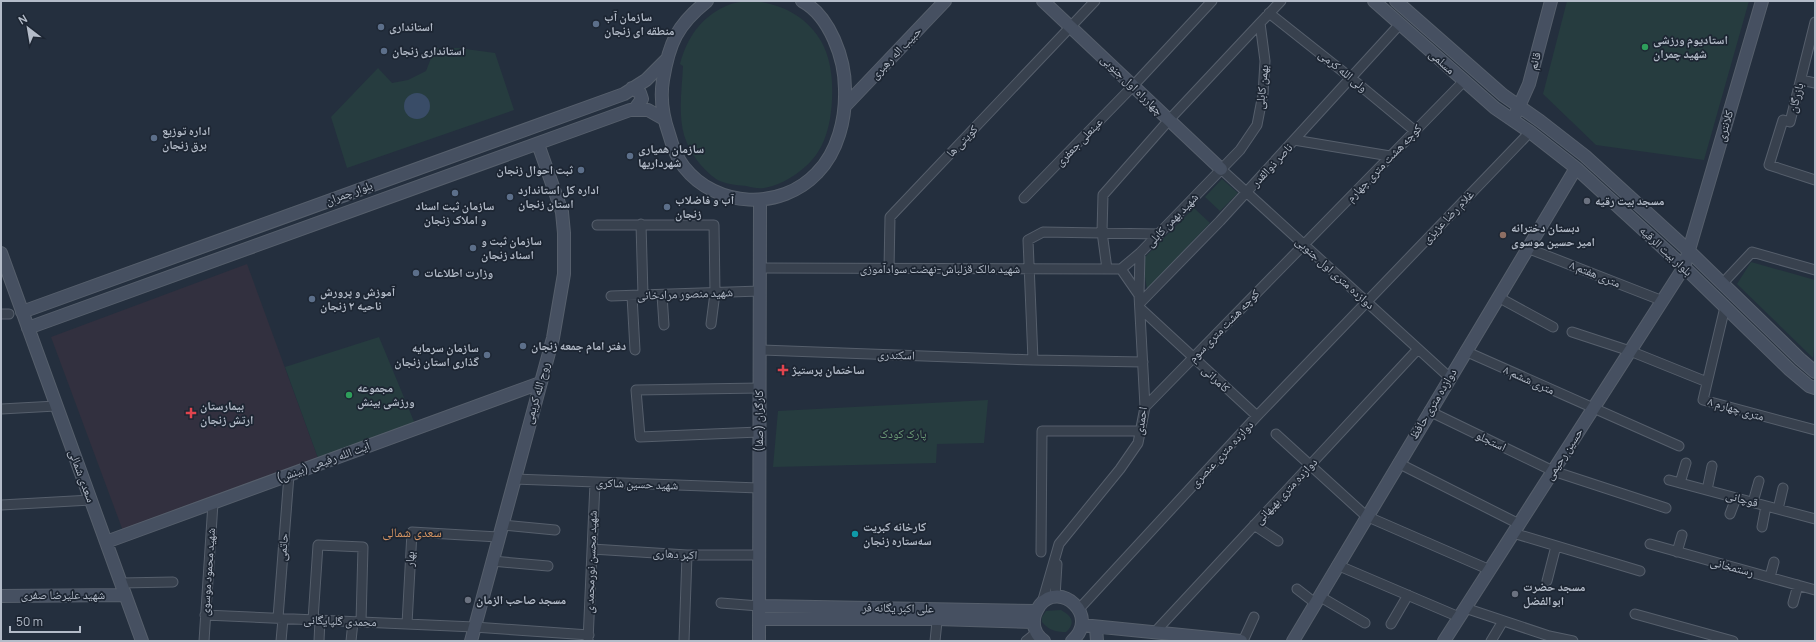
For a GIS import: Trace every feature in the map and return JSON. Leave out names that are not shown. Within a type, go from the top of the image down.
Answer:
[{"type":"main road","points":[[706,1],[690,14],[678,31],[666,59],[662,89],[664,119],[673,148],[684,166],[699,182],[718,193],[731,197],[738,199],[760,200],[781,196],[801,187],[818,173],[830,156],[839,136],[846,105],[845,74],[836,44],[820,16],[804,2]]},
{"type":"main road","name":"حبیب اله رهبری","points":[[846,105],[945,1]]},
{"type":"main road","name":"چهارراه اول جنوبی","points":[[1043,1],[1221,169]]},
{"type":"main road","name":"مسلمی","points":[[1374,1],[1464,81],[1496,108],[1513,119]]},
{"type":"main road","name":"مسلمی","points":[[1396,1],[1502,95],[1518,106]]},
{"type":"main road","name":"قائم","points":[[1513,119],[1529,84],[1551,1]]},
{"type":"main road","name":"کلانتری","points":[[1684,267],[1762,1]]},
{"type":"main road","name":"بلوار چمران","points":[[22,312],[624,94],[646,80],[666,59]]},
{"type":"main road","points":[[632,88],[640,93],[642,99],[634,110]]},
{"type":"main road","name":"بلوار بیت الرقیه","points":[[1518,106],[1585,156],[1689,251],[1815,372]]},
{"type":"main road","name":"بلوار چمران","points":[[28,328],[630,110],[648,110],[664,119]]},
{"type":"main road","name":"بلوار بیت الرقیه","points":[[1513,119],[1576,168],[1684,267],[1790,370],[1808,386],[1815,388]]},
{"type":"main road","name":"روح الله کریمی","points":[[471,641],[553,338],[564,274],[564,233],[562,212],[538,144]]},
{"type":"main road","name":"دوازده متری حافظ","points":[[1293,641],[1449,377],[1576,168]]},
{"type":"main road","points":[[336,198],[342,214]]},
{"type":"main road","name":"کارگران (صفا)","points":[[759,641],[760,200]]},
{"type":"main road","name":"سعدی شمالی","points":[[1,253],[142,641]]},
{"type":"main road","name":"حسین رحیمی","points":[[1444,641],[1684,267]]},
{"type":"main road","points":[[58,299],[53,304],[53,308],[54,312],[60,316]]},
{"type":"main road","name":"آیت الله رفیعی (بینش)","points":[[106,542],[540,383]]},
{"type":"main road","name":"شهید علیرضا صفری","points":[[1,596],[125,595]]},
{"type":"main road","points":[[1038,622],[1055,597],[1069,599],[1079,609],[1082,617],[1080,632],[1072,641]]},
{"type":"main road","name":"علی اکبر یگانه فر","points":[[759,606],[938,614],[1038,622]]},
{"type":"main road","name":"علی اکبر یگانه فر","points":[[759,619],[938,614]]},
{"type":"main road","points":[[1082,625],[1242,641]]},
{"type":"main road","points":[[1096,627],[1097,641]]},
{"type":"street","name":"کویتی ها","points":[[889,269],[890,217],[1095,1]]},
{"type":"street","name":"عینعلی جعفری","points":[[1024,198],[1133,86],[1212,1]]},
{"type":"street","points":[[1107,269],[1102,232],[1103,195],[1169,120],[1281,1]]},
{"type":"street","name":"ولی الله کرمی","points":[[1269,13],[1415,131]]},
{"type":"street","name":"بازرگان","points":[[1815,22],[1790,122],[1783,120],[1769,165],[1815,180]]},
{"type":"street","name":"بهمن کابلی","points":[[1221,169],[1240,150],[1257,125],[1263,94],[1265,61],[1260,23]]},
{"type":"street","name":"ناصر ذوالقدر","points":[[1140,302],[1247,192],[1400,24]]},
{"type":"street","points":[[1800,80],[1815,83]]},
{"type":"street","name":"کوچه هشت متری چهارم","points":[[1304,244],[1464,81]]},
{"type":"street","name":"غلام رضا عزیزی","points":[[1367,302],[1530,132]]},
{"type":"street","points":[[1294,140],[1390,156]]},
{"type":"street","name":"دوازده متری اول جنوبی","points":[[1221,169],[1449,377]]},
{"type":"street","name":"شهید بهمن کابلی","points":[[1121,269],[1159,234],[1221,169]]},
{"type":"street","points":[[597,226],[641,224],[714,225],[715,293],[711,324]]},
{"type":"street","points":[[641,224],[642,295]]},
{"type":"street","points":[[1033,360],[1028,240],[1043,232],[1159,234]]},
{"type":"street","name":"کوچه هشت متری سوم","points":[[1145,407],[1304,244]]},
{"type":"street","name":"۸ متری هفتم","points":[[1528,248],[1663,301]]},
{"type":"street","points":[[1722,284],[1752,252],[1815,270]]},
{"type":"street","name":"احمدی","points":[[1038,622],[1059,544],[1120,469],[1138,443],[1145,407],[1140,302],[1140,253]]},
{"type":"street","name":"شهید مالک قزلباش-نهضت سوادآموزی","points":[[760,268],[1121,269]]},
{"type":"street","name":"کامرانی","points":[[1121,269],[1140,302],[1194,357],[1257,416]]},
{"type":"street","name":"شهید منصور مرادخانی","points":[[611,296],[760,291]]},
{"type":"street","points":[[662,295],[664,325]]},
{"type":"street","points":[[632,296],[635,350]]},
{"type":"street","points":[[1498,297],[1553,327]]},
{"type":"street","name":"دوازده متری عنصری","points":[[1079,609],[1257,416],[1367,302]]},
{"type":"street","name":"۸ متری چهارم","points":[[1725,307],[1703,400],[1815,430]]},
{"type":"street","points":[[1572,332],[1630,351],[1707,382]]},
{"type":"street","name":"دوازده متری بهبهانی","points":[[1154,632],[1418,349]]},
{"type":"street","name":"اسکندری","points":[[760,350],[1033,360],[1143,362]]},
{"type":"street","name":"۸ متری ششم","points":[[1465,351],[1679,446]]},
{"type":"street","points":[[759,432],[640,437],[636,390],[760,388]]},
{"type":"street","points":[[1,409],[56,406]]},
{"type":"street","name":"استجلو","points":[[1429,411],[1554,471],[1666,508]]},
{"type":"street","points":[[1041,552],[1042,431],[1140,431]]},
{"type":"street","points":[[1276,434],[1366,516],[1490,570]]},
{"type":"street","points":[[1398,463],[1516,528],[1556,546],[1640,571]]},
{"type":"street","points":[[1680,483],[1686,463]]},
{"type":"street","points":[[1707,490],[1712,466]]},
{"type":"street","name":"حاتمی","points":[[281,641],[280,618],[289,475]]},
{"type":"street","name":"شهید حسین شاکری","points":[[514,479],[759,488]]},
{"type":"street","name":"قوچانی","points":[[1669,480],[1815,519]]},
{"type":"street","points":[[1753,502],[1759,481]]},
{"type":"street","name":"شهید محسن نورمحمد ی","points":[[588,638],[595,483]]},
{"type":"street","points":[[1778,509],[1783,488]]},
{"type":"street","points":[[1730,514],[1736,498]]},
{"type":"street","points":[[1,505],[91,500]]},
{"type":"street","name":"شهید محمود موسوی","points":[[204,641],[213,503]]},
{"type":"street","points":[[1762,527],[1766,506]]},
{"type":"street","points":[[502,525],[554,530]]},
{"type":"street","points":[[1254,525],[1278,541]]},
{"type":"street","name":"بهار","points":[[407,624],[412,532],[498,537]]},
{"type":"street","points":[[1677,552],[1682,535]]},
{"type":"street","points":[[1055,597],[1059,544]]},
{"type":"street","name":"رستمخانی","points":[[1650,544],[1815,590]]},
{"type":"street","points":[[319,641],[317,620],[318,545],[363,547],[357,622],[351,641]]},
{"type":"street","points":[[1547,581],[1556,546]]},
{"type":"street","name":"اکبر دهاری","points":[[592,549],[687,555],[759,556]]},
{"type":"street","points":[[684,641],[687,555]]},
{"type":"street","points":[[492,561],[548,566]]},
{"type":"street","points":[[1770,577],[1774,562]]},
{"type":"street","points":[[1337,565],[1408,595],[1462,613],[1503,621],[1549,636],[1573,641]]},
{"type":"street","points":[[121,583],[173,582]]},
{"type":"street","points":[[1793,603],[1798,585]]},
{"type":"street","points":[[1297,590],[1364,623]]},
{"type":"street","points":[[1391,624],[1408,595]]},
{"type":"street","points":[[721,603],[759,606]]},
{"type":"street","points":[[935,641],[938,614]]},
{"type":"street","points":[[1635,614],[1733,641]]},
{"type":"street","name":"محمدی گلپایگانی","points":[[205,615],[474,627],[588,638]]},
{"type":"street","points":[[1242,641],[1254,617]]},
{"type":"street","points":[[1491,641],[1503,621]]},
{"type":"street","points":[[1026,641],[1038,622]]},
{"type":"shaded area","name":"بیمارستان ارتش زنجان","points":[[247,264],[318,458],[123,531],[51,337]]},
{"type":"green space","points":[[747,1],[780,7],[790,11],[807,24],[821,41],[827,55],[832,77],[830,120],[827,133],[818,152],[808,164],[787,180],[779,184],[762,188],[726,183],[719,181],[711,175],[701,165],[689,148],[684,135],[681,118],[683,66],[680,64],[686,46],[691,37],[709,16],[731,4]]},
{"type":"green space","name":"استادیوم ورزشی شهید چمران","points":[[1567,1],[1749,1],[1704,160],[1596,145],[1543,94]]},
{"type":"green space","points":[[435,48],[458,48],[495,53],[514,110],[347,168],[331,117],[378,68],[392,83],[408,80],[426,71]]},
{"type":"green space","points":[[1222,179],[1238,193],[1220,211],[1205,197]]},
{"type":"green space","points":[[1194,208],[1210,223],[1147,289],[1142,260]]},
{"type":"green space","points":[[1751,262],[1815,280],[1815,337],[1813,358],[1737,284]]},
{"type":"green space","name":"مجموعه ورزشی بینش","points":[[379,337],[415,424],[318,458],[285,367]]},
{"type":"green space","name":"پارک کودک","points":[[988,400],[984,443],[937,444],[936,463],[773,467],[778,411]]},
{"type":"green space","points":[[1061,610],[1070,617],[1072,623],[1066,632],[1052,630],[1042,622],[1042,617],[1046,611]]},
{"type":"water","points":[[417,93],[426,97],[430,106],[426,115],[417,119],[408,115],[404,106],[408,97]]},
{"type":"place","name":"سازمان آب منطقه ای زنجان","points":[[596,24]]},
{"type":"place","name":"استانداری","points":[[381,27]]},
{"type":"place","name":"استادیوم ورزشی شهید چمران","points":[[1645,47]]},
{"type":"place","name":"استانداری زنجان","points":[[384,51]]},
{"type":"place","name":"اداره توزیع برق زنجان","points":[[154,138]]},
{"type":"place","name":"سازمان همیاری شهرداریها","points":[[630,156]]},
{"type":"place","name":"ثبت احوال زنجان","points":[[581,170]]},
{"type":"place","name":"سازمان ثبت اسناد و املاک زنجان","points":[[455,193]]},
{"type":"place","name":"اداره کل استاندارد استان زنجان","points":[[510,197]]},
{"type":"place","name":"مسجد بیت رقیه","points":[[1587,201]]},
{"type":"place","name":"آب و فاضلاب زنجان","points":[[667,207]]},
{"type":"place","name":"دبستان دخترانه امیر حسین موسوی","points":[[1503,235]]},
{"type":"place","name":"سازمان ثبت و اسناد زنجان","points":[[473,248]]},
{"type":"place","name":"وزارت اطلاعات","points":[[416,273]]},
{"type":"place","name":"آموزش و پرورش ناحیه ۲ زنجان","points":[[312,299]]},
{"type":"place","name":"دفتر امام جمعه زنجان","points":[[523,346]]},
{"type":"place","name":"سازمان سرمایه گذاری استان زنجان","points":[[487,355]]},
{"type":"place","name":"ساختمان پرستیژ","points":[[783,370]]},
{"type":"place","name":"مجموعه ورزشی بینش","points":[[349,395]]},
{"type":"place","name":"بیمارستان ارتش زنجان","points":[[191,413]]},
{"type":"place","name":"کارخانه کبریت سه‌ستاره زنجان","points":[[855,534]]},
{"type":"place","name":"مسجد حضرت ابوالفضل","points":[[1515,594]]},
{"type":"place","name":"مسجد صاحب الزمان","points":[[468,600]]},
{"type":"district","name":"سعدی شمالی","points":[[412,532]]}]
